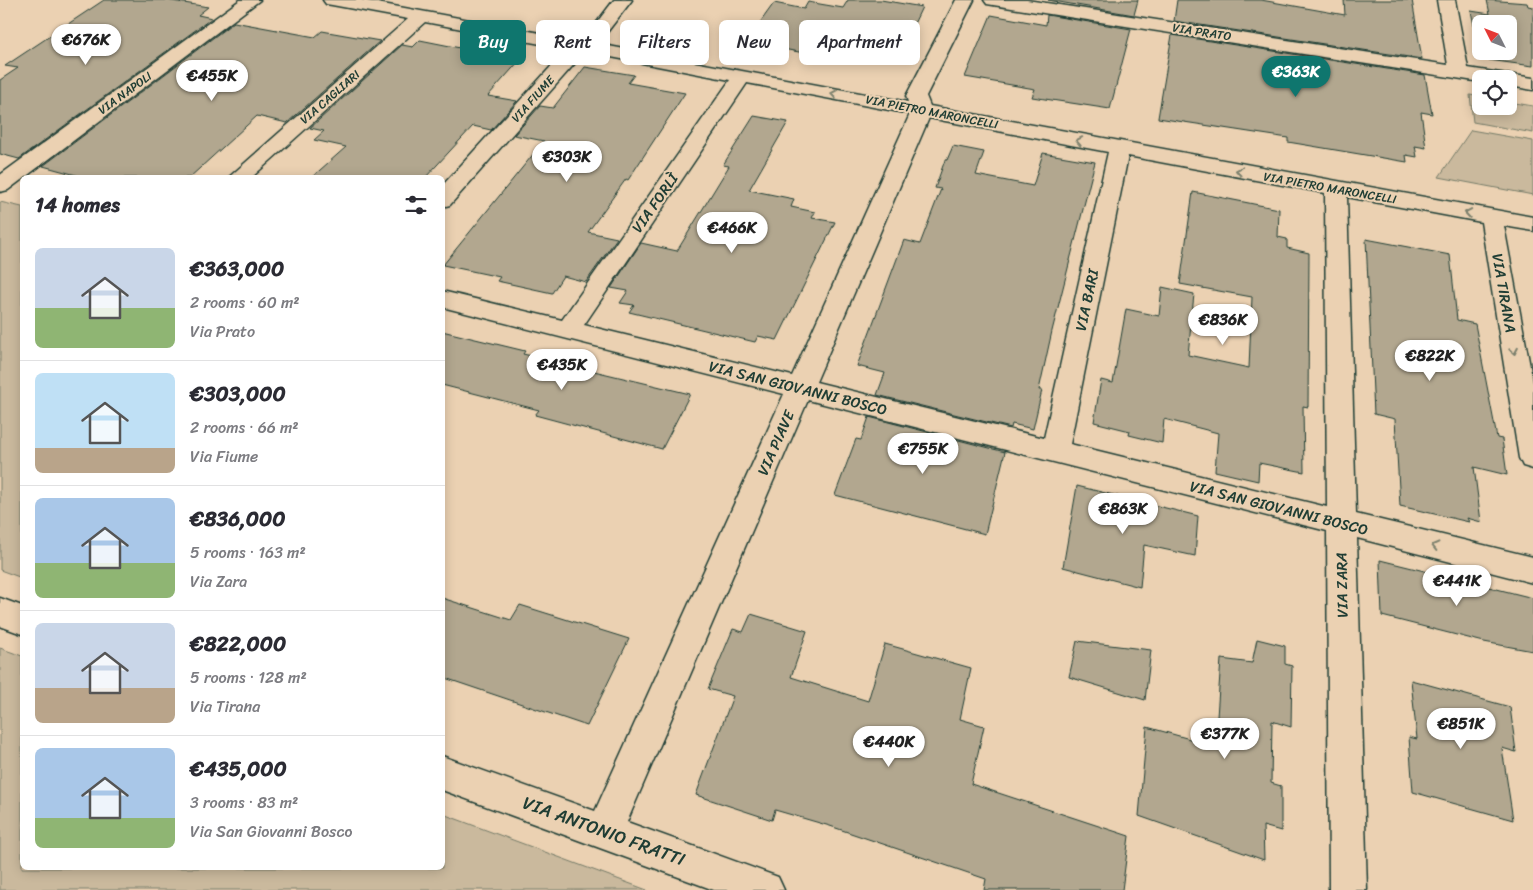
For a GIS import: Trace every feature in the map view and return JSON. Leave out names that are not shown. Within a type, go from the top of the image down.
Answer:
[{"type":"street","name":"VIA NAPOLI","points":[[0,185],[251,0]]},
{"type":"street","name":"VIA PIETRO MARONCELLI","points":[[332,0],[536,38]]},
{"type":"street","name":"VIA FIUME","points":[[608,20],[623,0]]},
{"type":"street","name":"VIA PIAVE","points":[[604,832],[914,129],[921,110],[916,96],[965,0]]},
{"type":"street","name":"VIA PRATO","points":[[993,0],[1472,74]]},
{"type":"street","points":[[1446,0],[1459,72]]},
{"type":"street","name":"VIA CAGLIARI","points":[[241,175],[422,16]]},
{"type":"street","name":"VIA PIETRO MARONCELLI","points":[[610,52],[1118,149],[1533,224]]},
{"type":"street","name":"VIA FIUME","points":[[445,197],[563,65]]},
{"type":"street","name":"VIA FORLÌ","points":[[568,330],[742,77]]},
{"type":"street","points":[[1517,81],[1533,84]]},
{"type":"street","name":"VIA BARI","points":[[1055,452],[1118,149]]},
{"type":"street","name":"VIA ZARA","points":[[1336,189],[1348,890]]},
{"type":"street","points":[[0,190],[20,195]]},
{"type":"street","name":"VIA TIRANA","points":[[1491,217],[1533,458]]},
{"type":"street","name":"VIA SAN GIOVANNI BOSCO","points":[[445,300],[1533,570]]},
{"type":"street","points":[[0,612],[20,619]]},
{"type":"street","name":"VIA ANTONIO FRATTI","points":[[445,774],[765,890]]},
{"type":"shaded area","points":[[1470,95],[1472,95],[1472,113]]},
{"type":"shaded area","points":[[1517,103],[1533,106],[1533,133],[1473,122],[1472,115],[1517,115]]},
{"type":"shaded area","points":[[1471,130],[1533,141],[1533,195],[1439,177]]},
{"type":"shaded area","points":[[0,202],[20,207],[20,577],[0,570]]},
{"type":"shaded area","points":[[0,648],[20,655],[20,870],[445,870],[445,815],[647,890],[0,890]]},
{"type":"building","points":[[104,0],[166,0],[208,7],[198,15],[212,18],[19,159],[0,154],[0,80],[18,68],[5,66]]},
{"type":"building","points":[[848,0],[881,0],[922,7],[916,20],[799,20],[799,52],[789,50],[789,20],[762,20],[774,3],[804,9],[808,2],[843,8]]},
{"type":"building","points":[[1048,0],[1138,0],[1134,15]]},
{"type":"building","points":[[1177,0],[1261,0],[1345,15],[1344,0],[1412,0],[1422,59],[1174,21]]},
{"type":"building","points":[[1487,0],[1527,3],[1528,6],[1533,7],[1533,66],[1488,60],[1518,60],[1518,15],[1472,16],[1471,11],[1490,14]]},
{"type":"building","points":[[991,15],[1046,25],[1047,15],[1131,29],[1110,109],[1032,97],[1035,89],[965,77]]},
{"type":"building","points":[[234,22],[315,37],[322,31],[380,41],[287,123],[257,116],[192,175],[76,175],[43,166]]},
{"type":"building","points":[[1172,35],[1425,75],[1432,114],[1421,112],[1426,148],[1415,146],[1417,157],[1406,155],[1407,162],[1288,142],[1288,138],[1158,118]]},
{"type":"building","points":[[420,40],[460,48],[460,65],[516,65],[488,96],[517,101],[491,130],[473,126],[428,175],[314,175],[346,147],[314,140],[324,131],[310,128],[402,45],[413,47]]},
{"type":"building","points":[[585,67],[634,75],[628,83],[685,93],[628,180],[626,179],[588,232],[617,238],[586,282],[563,276],[552,293],[497,281],[500,277],[445,265],[445,263],[544,141],[514,135],[540,106],[553,108]]},
{"type":"building","points":[[754,116],[788,122],[749,190],[794,199],[791,207],[815,212],[812,218],[835,222],[777,340],[758,336],[755,342],[629,312],[634,305],[620,303],[628,291],[611,288],[641,243],[677,251],[729,166],[723,165]]},
{"type":"building","points":[[953,146],[984,152],[976,175],[1033,186],[1043,153],[1095,162],[1052,331],[1039,390],[1042,390],[1033,429],[1012,424],[1011,428],[877,395],[885,373],[857,366],[904,240],[920,244],[941,189],[935,188],[945,160],[947,160]]},
{"type":"building","points":[[1193,192],[1279,209],[1278,237],[1287,239],[1287,248],[1309,253],[1308,407],[1303,406],[1304,472],[1259,463],[1258,481],[1215,471],[1218,433],[1164,419],[1162,443],[1129,435],[1130,431],[1094,422],[1101,380],[1113,383],[1126,309],[1159,316],[1162,287],[1194,294],[1188,355],[1249,368],[1252,297],[1180,284]]},
{"type":"building","points":[[1366,239],[1450,255],[1457,320],[1475,324],[1497,438],[1502,439],[1507,475],[1474,467],[1481,522],[1467,518],[1469,522],[1400,506],[1395,419],[1374,414]]},
{"type":"building","points":[[445,332],[525,351],[523,354],[690,394],[662,449],[535,415],[539,410],[445,386]]},
{"type":"building","points":[[869,417],[1005,452],[985,534],[835,495],[856,439],[861,440]]},
{"type":"building","points":[[1077,486],[1198,516],[1195,556],[1144,545],[1140,587],[1063,567]]},
{"type":"building","points":[[1380,560],[1533,598],[1533,651],[1484,642],[1382,616]]},
{"type":"building","points":[[445,599],[511,620],[520,605],[629,639],[587,726],[445,678]]},
{"type":"building","points":[[751,614],[807,631],[791,677],[868,701],[885,644],[971,668],[960,719],[984,726],[971,784],[1129,836],[1122,890],[984,890],[986,879],[830,826],[775,810],[772,820],[696,795],[733,696],[708,689],[733,629],[743,632]]},
{"type":"building","points":[[1257,639],[1285,646],[1285,664],[1292,666],[1291,727],[1272,721],[1271,783],[1281,786],[1281,831],[1263,826],[1264,860],[1139,816],[1147,727],[1215,746],[1221,659],[1252,663]]},
{"type":"building","points":[[1077,641],[1151,650],[1145,700],[1069,677]]},
{"type":"building","points":[[1411,680],[1510,707],[1516,752],[1502,748],[1513,820],[1413,792],[1409,737],[1417,739]]}]
